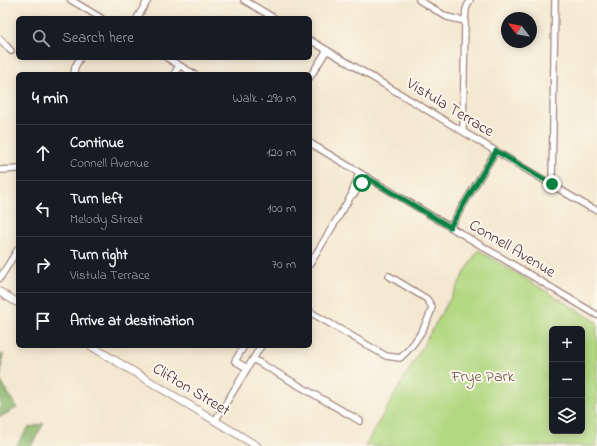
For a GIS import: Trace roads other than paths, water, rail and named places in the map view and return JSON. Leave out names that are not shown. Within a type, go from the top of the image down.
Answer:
[{"type":"main road","points":[[0,292],[16,301]]},
{"type":"main road","name":"Clifton Street","points":[[93,348],[257,446]]},
{"type":"street","points":[[71,0],[98,16]]},
{"type":"street","points":[[138,16],[148,0]]},
{"type":"street","points":[[244,0],[271,16]]},
{"type":"street","points":[[419,0],[447,17],[465,21]]},
{"type":"street","points":[[463,132],[465,21],[466,10],[470,0]]},
{"type":"street","points":[[552,184],[555,0]]},
{"type":"street","points":[[0,39],[11,51]]},
{"type":"street","name":"Vistula Terrace","points":[[312,41],[589,207],[597,210]]},
{"type":"street","points":[[312,74],[327,50]]},
{"type":"street","points":[[74,72],[79,60]]},
{"type":"street","points":[[170,60],[190,72]]},
{"type":"street","points":[[175,72],[179,66]]},
{"type":"street","name":"Connell Avenue","points":[[312,144],[597,316]]},
{"type":"street","points":[[450,227],[496,151]]},
{"type":"street","points":[[0,170],[16,169]]},
{"type":"street","points":[[312,261],[350,196],[351,190],[359,173]]},
{"type":"street","points":[[350,196],[355,193],[366,177]]},
{"type":"street","points":[[0,278],[16,252]]},
{"type":"street","points":[[312,313],[386,356],[400,358],[409,351],[430,316],[432,306],[426,299],[389,276]]},
{"type":"street","points":[[243,348],[235,361],[247,368]]},
{"type":"street","points":[[215,421],[260,348]]},
{"type":"street","points":[[253,359],[360,421]]},
{"type":"park label","name":"Frye Park","points":[[483,377]]}]
